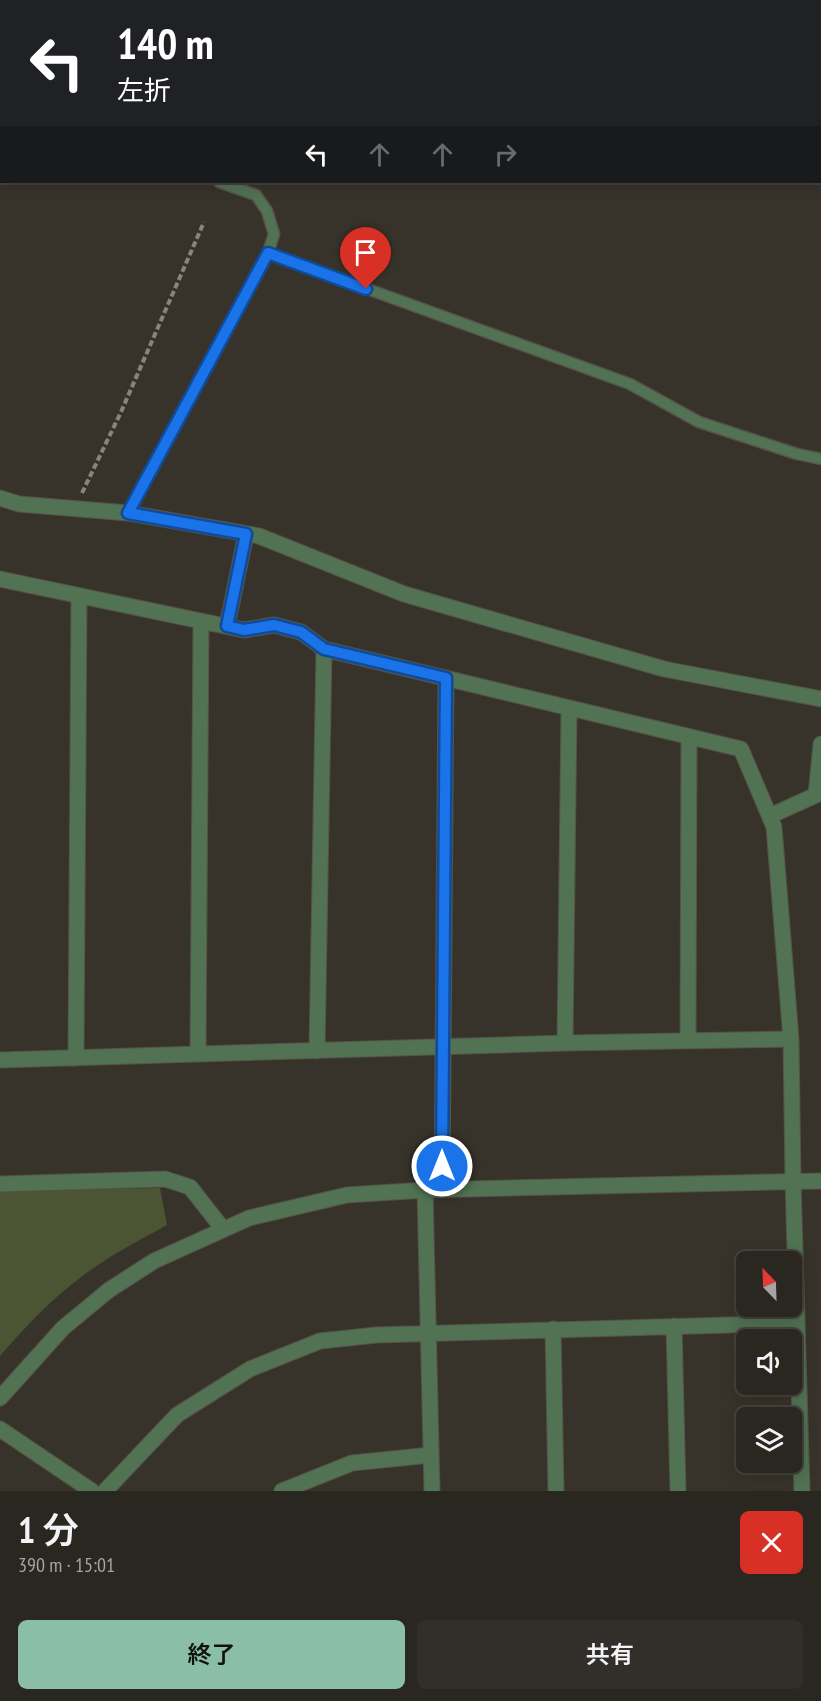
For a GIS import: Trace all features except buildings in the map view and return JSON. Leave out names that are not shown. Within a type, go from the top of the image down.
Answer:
[{"type":"street","points":[[0,498],[19,504],[128,513],[259,536],[404,594],[664,669],[821,699]]},
{"type":"street","points":[[227,626],[246,534]]},
{"type":"street","points":[[0,579],[244,630],[274,625],[301,632],[324,649],[741,749],[774,827],[790,1039],[802,1491]]},
{"type":"street","points":[[76,1058],[79,596]]},
{"type":"street","points":[[198,1054],[201,621]]},
{"type":"street","points":[[317,1051],[324,649]]},
{"type":"street","points":[[442,1190],[446,678]]},
{"type":"street","points":[[565,1043],[569,708]]},
{"type":"street","points":[[688,1041],[689,737]]},
{"type":"street","points":[[770,816],[816,795],[821,744]]},
{"type":"street","points":[[0,1060],[565,1043],[790,1039]]},
{"type":"street","points":[[0,1184],[165,1179],[190,1187],[223,1229]]},
{"type":"street","points":[[0,1398],[63,1328],[109,1290],[154,1261],[249,1218],[347,1195],[425,1190],[821,1181]]},
{"type":"street","points":[[425,1190],[432,1491]]},
{"type":"street","points":[[105,1491],[177,1415],[250,1370],[320,1341],[376,1335],[796,1323]]},
{"type":"street","points":[[674,1326],[678,1491]]},
{"type":"street","points":[[552,1329],[556,1491]]},
{"type":"street","points":[[0,1429],[92,1491]]},
{"type":"street","points":[[282,1491],[308,1485],[352,1463],[431,1455]]},
{"type":"lane","points":[[128,513],[268,253],[274,234],[267,212],[256,195],[222,183]]},
{"type":"lane","points":[[268,253],[630,384],[699,422],[796,454],[821,459]]},
{"type":"path","points":[[74,510],[121,412],[204,222]]},
{"type":"green space","points":[[160,1188],[167,1225],[114,1254],[77,1280],[56,1297],[0,1356],[0,1191]]},
{"type":"route","points":[[366,289],[268,253],[128,513],[246,534],[227,626],[244,630],[274,625],[301,632],[324,649],[446,678],[442,1166]]}]
